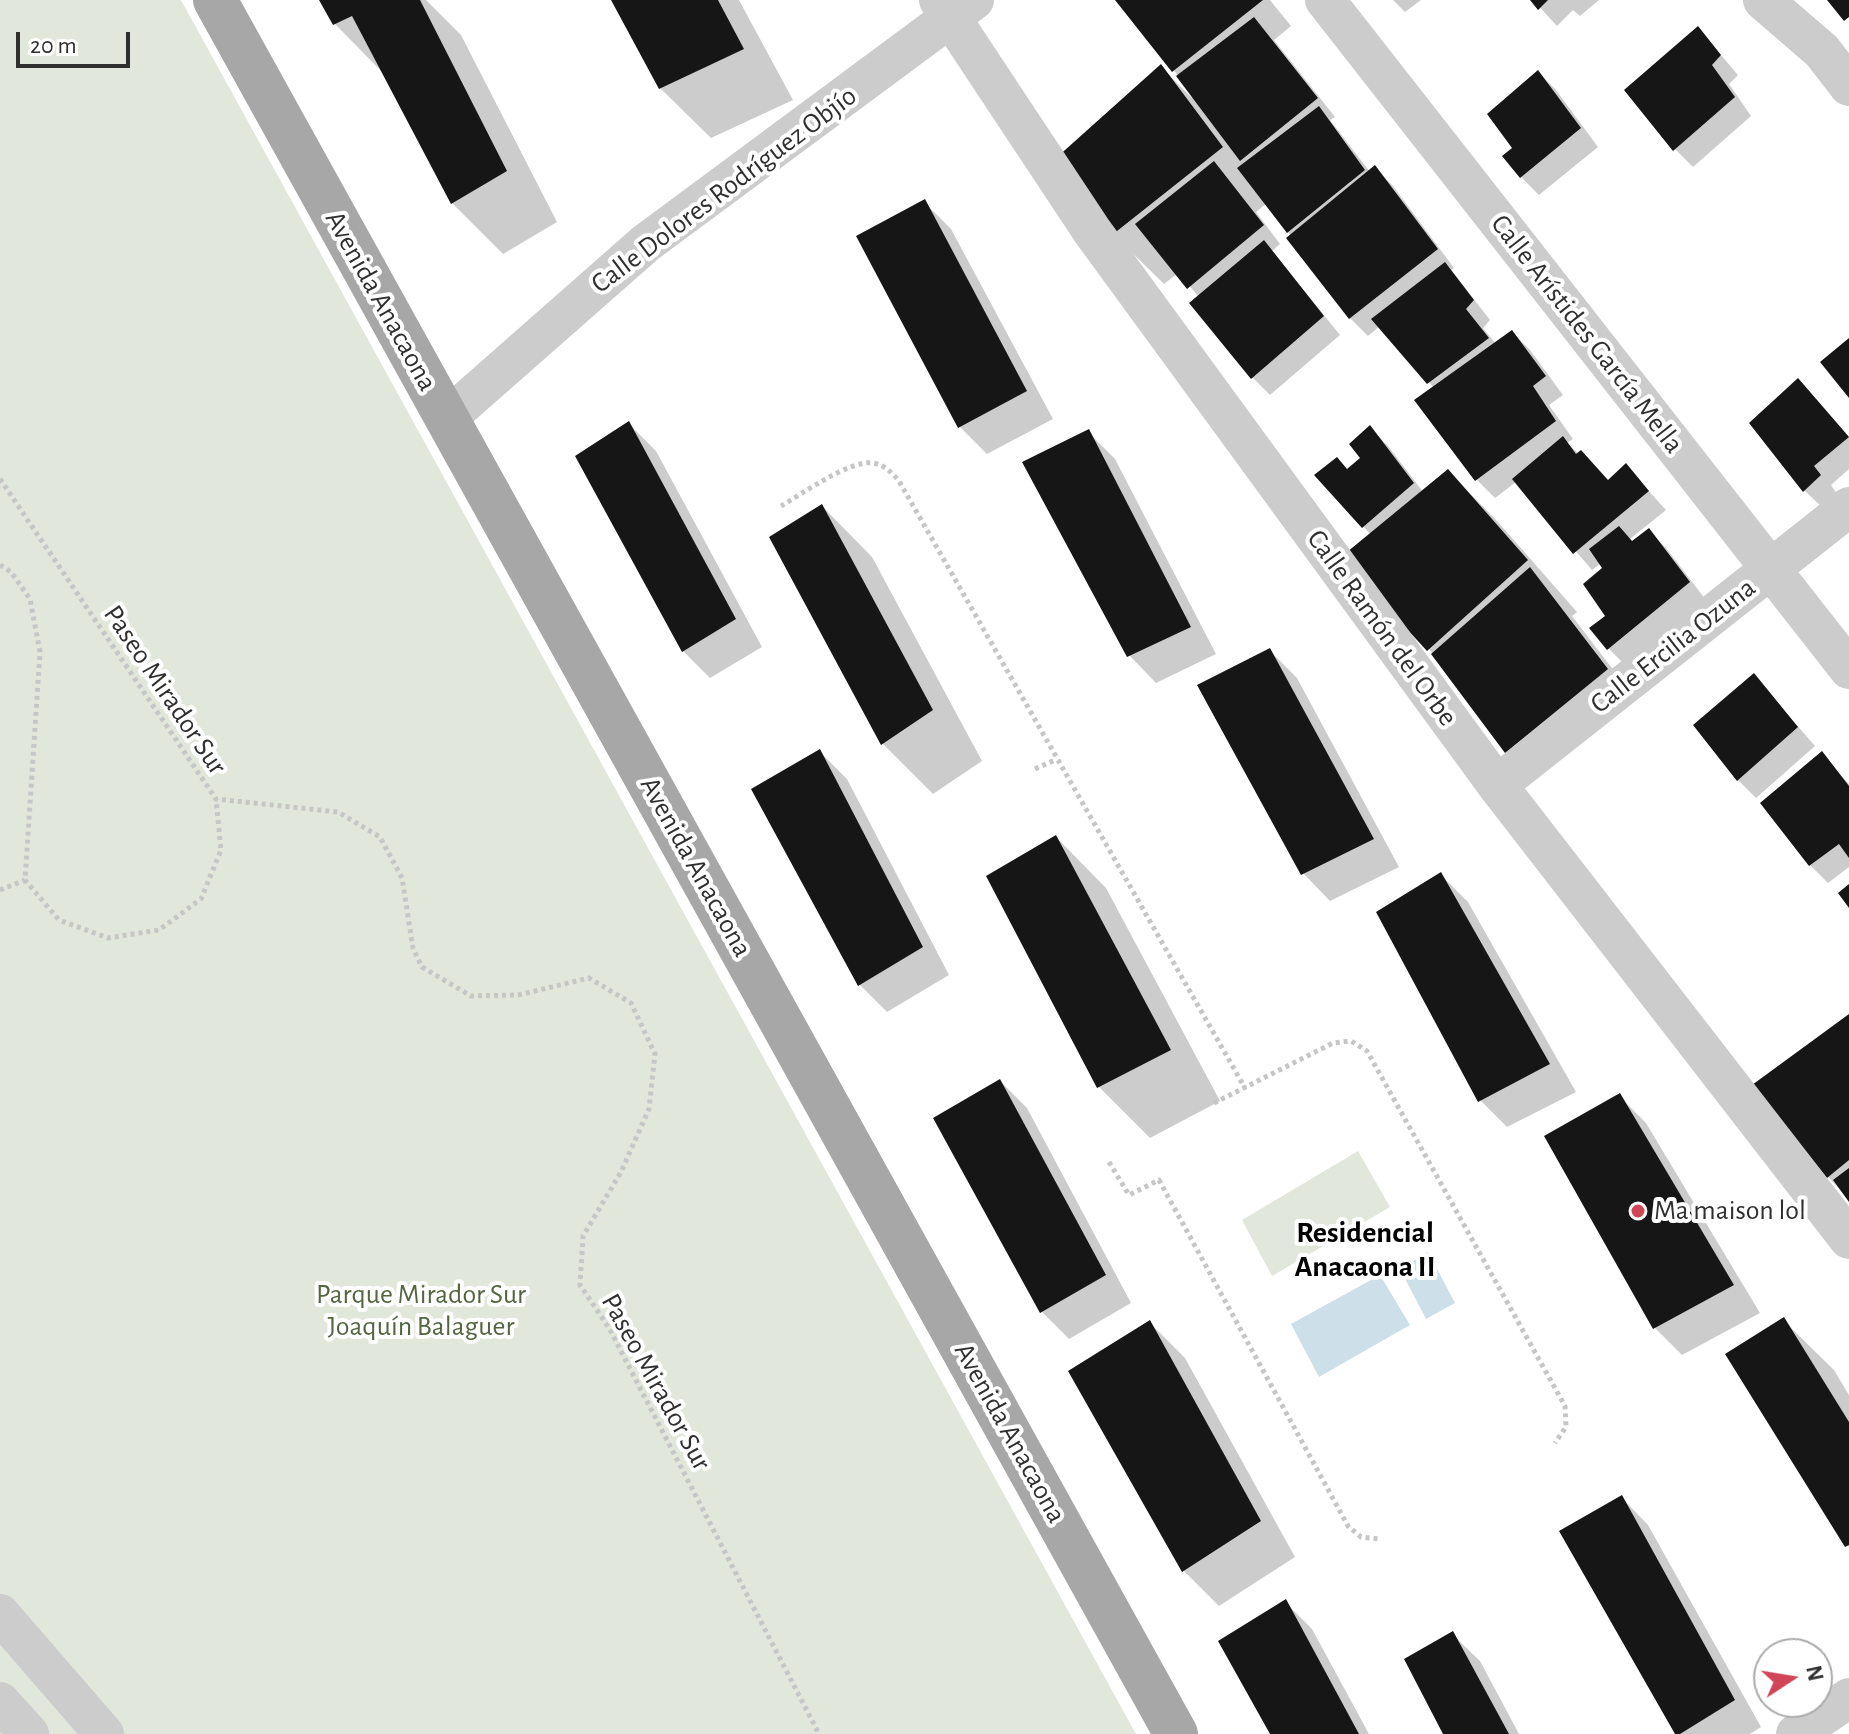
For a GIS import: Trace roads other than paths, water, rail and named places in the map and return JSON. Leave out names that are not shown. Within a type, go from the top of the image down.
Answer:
[{"type":"main road","name":"Avenida Anacaona","points":[[215,0],[1176,1734]]},
{"type":"street","name":"Calle Arístides García Mella","points":[[1325,0],[1849,669]]},
{"type":"street","points":[[1763,0],[1822,51],[1849,86]]},
{"type":"street","name":"Calle Dolores Rodríguez Objío","points":[[446,419],[646,243],[954,6]]},
{"type":"street","name":"Calle Ramón del Orbe","points":[[954,6],[1092,231],[1497,785],[1849,1239]]},
{"type":"street","name":"Calle Ercilia Ozuna","points":[[1497,785],[1849,507]]},
{"type":"street","points":[[0,1614],[104,1734]]},
{"type":"street","points":[[1796,1734],[1849,1698]]},
{"type":"street","points":[[0,1702],[29,1734]]},
{"type":"place","name":"Ma maison lol","points":[[1638,1211]]},
{"type":"district","name":"Residencial Anacaona II","points":[[1365,1250]]},
{"type":"park label","name":"Parque Mirador Sur Joaquín Balaguer","points":[[421,1311]]}]
